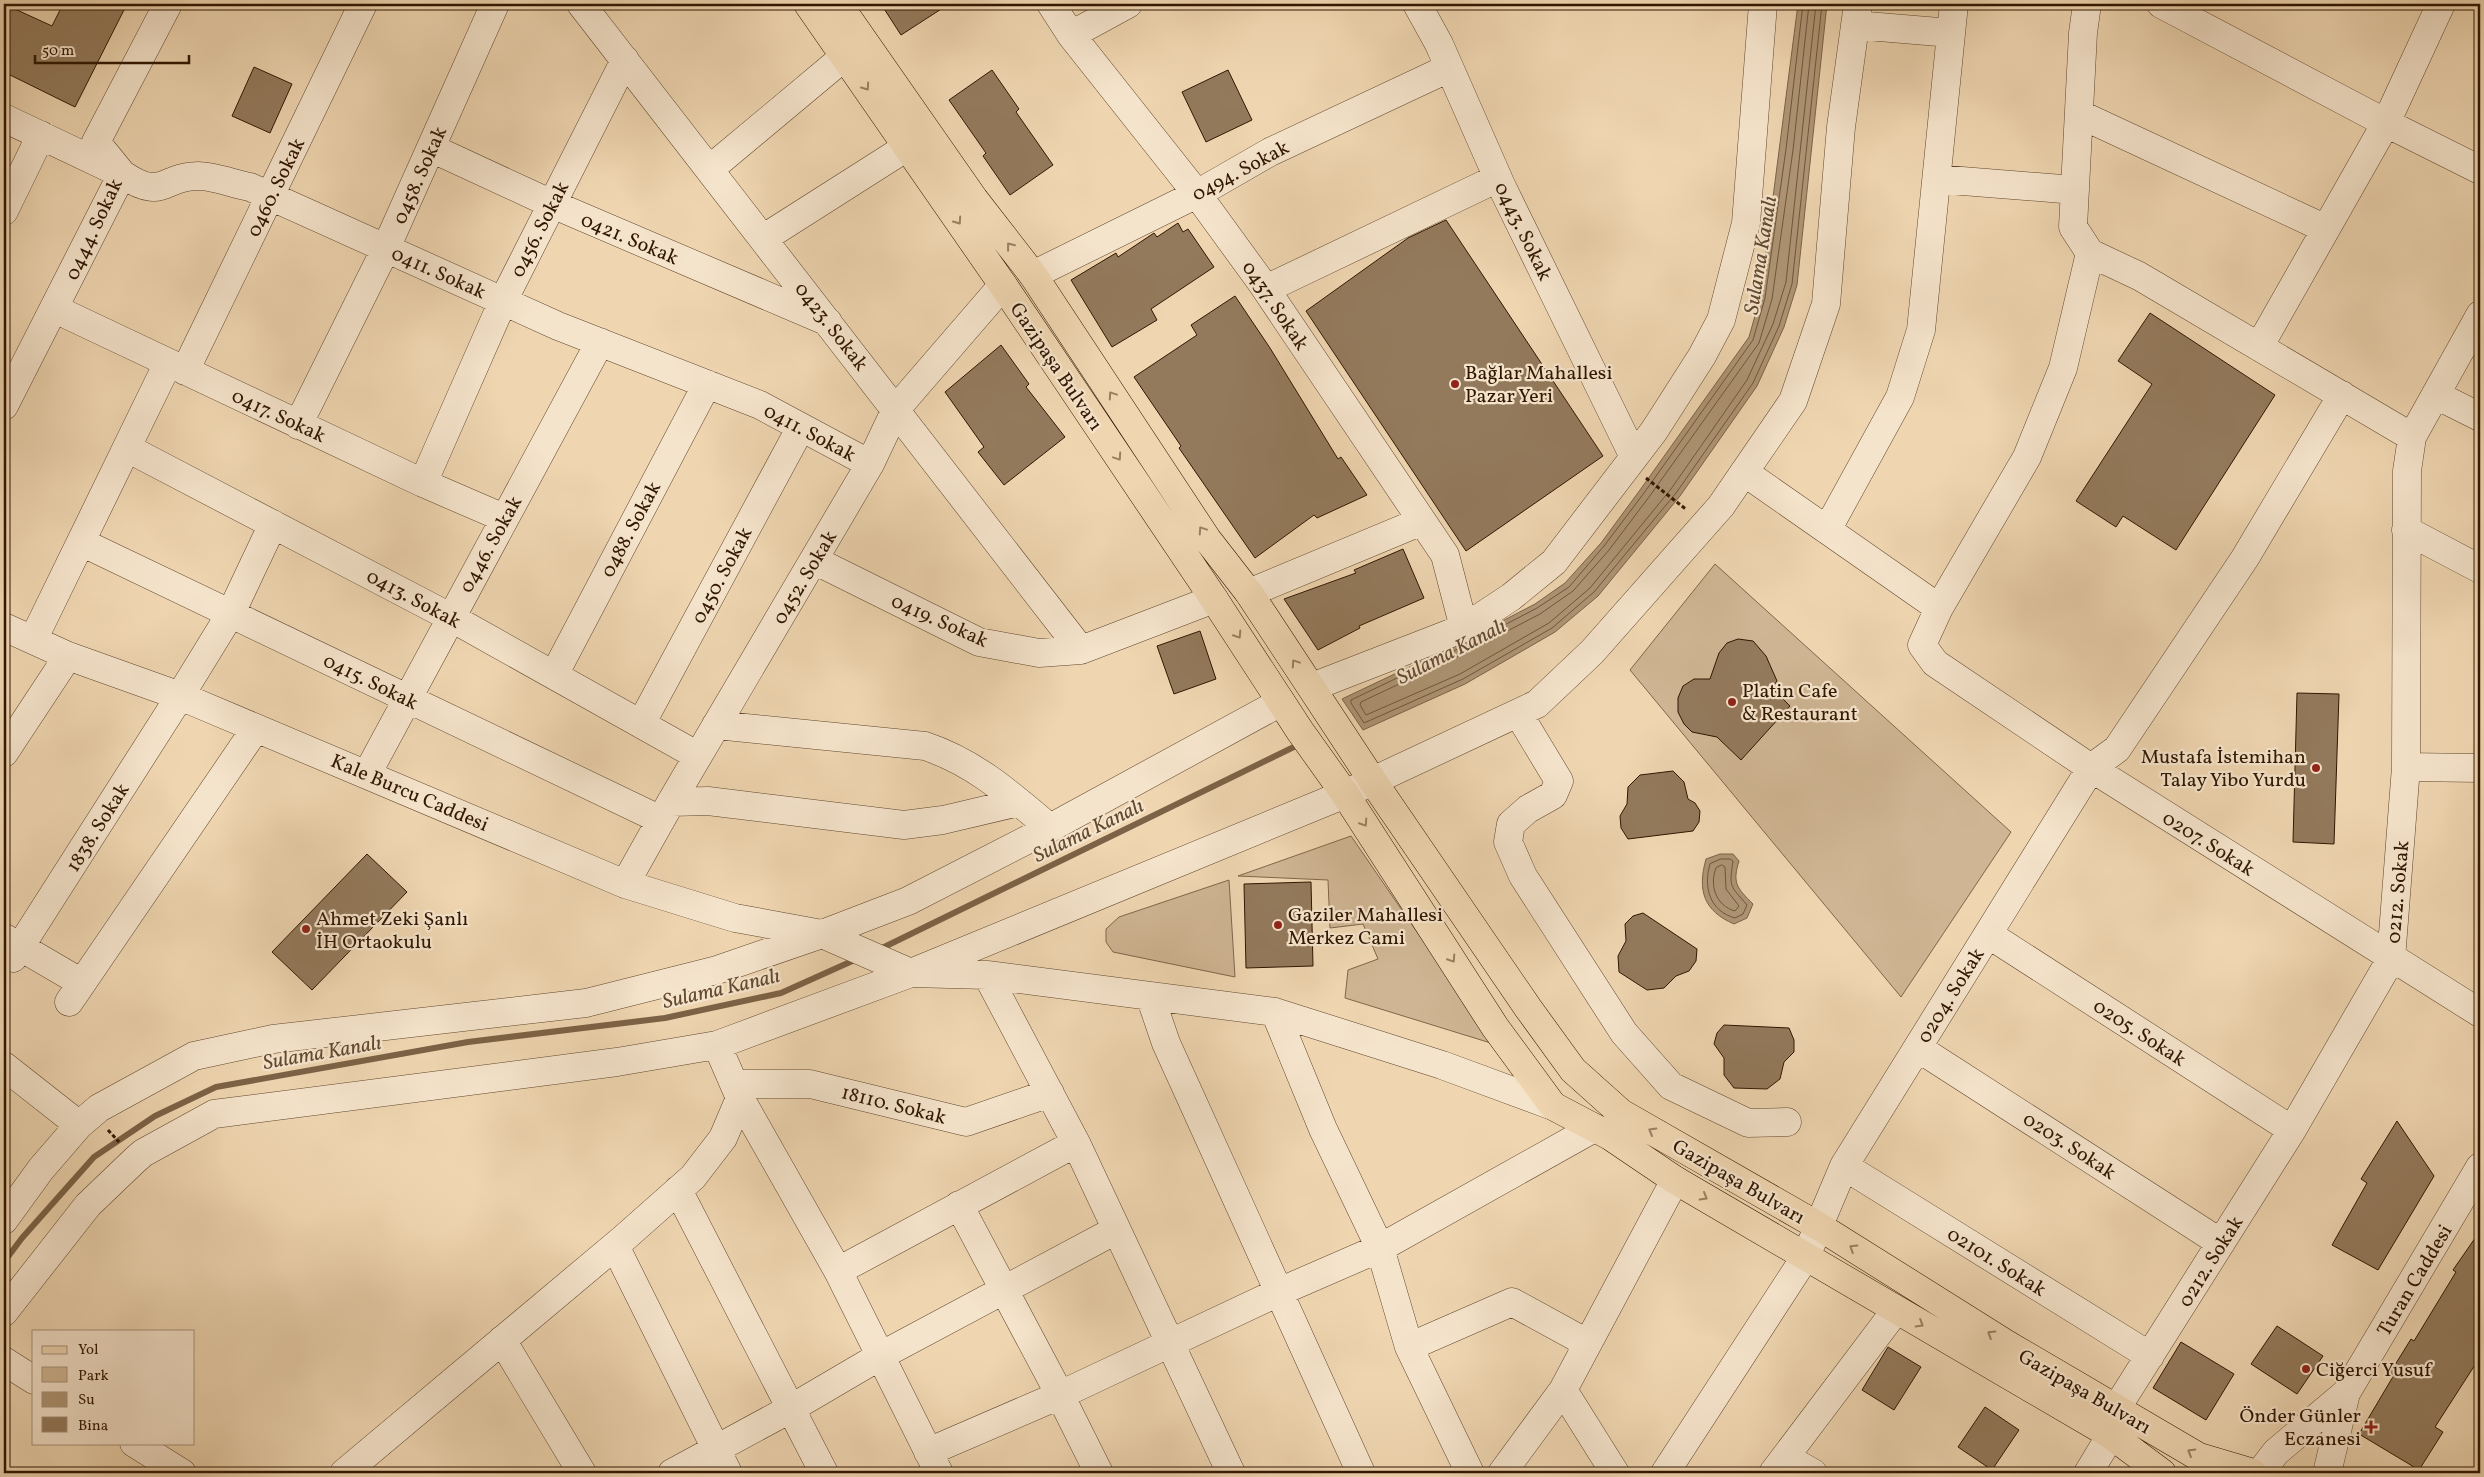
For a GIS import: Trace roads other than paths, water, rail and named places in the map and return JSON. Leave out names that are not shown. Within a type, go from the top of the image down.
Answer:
[{"type":"main road","name":"Gazipaşa Bulvarı","points":[[808,4],[1003,286],[1214,599],[1300,731],[1345,794],[1495,1027],[1553,1106],[1610,1136],[1675,1180],[1896,1310],[2114,1422],[2198,1457],[2253,1473]]},
{"type":"main road","name":"Gazipaşa Bulvarı","points":[[838,4],[974,199],[1033,275],[1207,539],[1248,594],[1372,780],[1528,1008],[1573,1070],[1621,1114],[1820,1227],[2008,1345],[2114,1422],[2162,1473]]},
{"type":"street","name":"0444. Sokak","points":[[4,406],[122,174],[96,142],[168,4]]},
{"type":"street","name":"0460. Sokak","points":[[33,640],[127,448],[177,367],[270,196],[363,4]]},
{"type":"street","name":"0458. Sokak","points":[[298,424],[386,248],[495,4]]},
{"type":"street","name":"0423. Sokak","points":[[581,4],[1082,650]]},
{"type":"street","name":"0437. Sokak","points":[[1051,4],[1071,35],[1198,194],[1266,289],[1445,555],[1464,628]]},
{"type":"street","points":[[1071,35],[1128,4]]},
{"type":"street","name":"0443. Sokak","points":[[1417,4],[1450,68],[1498,178],[1639,466]]},
{"type":"street","points":[[1317,695],[1464,628],[1511,597],[1554,562],[1639,466],[1654,431],[1702,356],[1721,320],[1746,223],[1763,4]]},
{"type":"street","points":[[1827,530],[1900,397],[1921,330],[1954,4]]},
{"type":"street","points":[[2087,4],[2073,226],[2090,253],[2140,276],[2412,437]]},
{"type":"street","points":[[2161,4],[2386,124],[2480,170]]},
{"type":"street","points":[[2260,346],[2386,124],[2439,5]]},
{"type":"street","points":[[4,1312],[88,1205],[143,1153],[214,1114],[617,1062],[718,1045],[911,973],[1345,794],[1537,704],[1592,652],[1721,506],[1793,401],[1826,304],[1841,128],[1856,14],[1951,32]]},
{"type":"street","points":[[710,169],[844,57]]},
{"type":"street","name":"0456. Sokak","points":[[423,483],[503,301],[625,60]]},
{"type":"street","name":"0494. Sokak","points":[[1033,275],[1198,194],[1270,152],[1450,68]]},
{"type":"street","points":[[2079,114],[2326,229]]},
{"type":"street","name":"0411. Sokak","points":[[4,118],[122,174],[136,184],[158,188],[181,178],[198,176],[250,187],[503,301],[600,342],[760,405],[870,464]]},
{"type":"street","points":[[4,210],[41,136]]},
{"type":"street","points":[[764,238],[907,147]]},
{"type":"street","name":"0421. Sokak","points":[[431,148],[552,204],[830,323]]},
{"type":"street","points":[[1266,289],[1498,178]]},
{"type":"street","points":[[1937,179],[2075,190]]},
{"type":"street","points":[[1744,472],[1939,608],[2028,457],[2063,368],[2090,253]]},
{"type":"street","name":"0452. Sokak","points":[[625,884],[716,725],[870,464],[896,409],[1003,286]]},
{"type":"street","name":"0417. Sokak","points":[[55,309],[423,483],[504,518]]},
{"type":"street","name":"0212. Sokak","points":[[2088,1473],[2150,1356],[2292,1130],[2391,959],[2406,768],[2407,471],[2412,437],[2480,315]]},
{"type":"street","name":"0446. Sokak","points":[[367,774],[406,698],[600,342]]},
{"type":"street","name":"0488. Sokak","points":[[554,675],[706,384]]},
{"type":"street","points":[[2091,768],[2117,748],[2134,724],[2245,558],[2342,395]]},
{"type":"street","points":[[2436,396],[2480,417]]},
{"type":"street","name":"0450. Sokak","points":[[641,724],[801,427]]},
{"type":"street","name":"0413. Sokak","points":[[127,448],[450,617],[698,756]]},
{"type":"street","points":[[1248,594],[1422,521]]},
{"type":"street","name":"1838. Sokak","points":[[13,948],[180,696],[230,613],[273,524]]},
{"type":"street","points":[[2406,530],[2480,570]]},
{"type":"street","name":"0415. Sokak","points":[[82,542],[406,698],[666,811]]},
{"type":"street","name":"0419. Sokak","points":[[814,560],[978,642],[1039,653],[1082,650],[1214,599]]},
{"type":"street","name":"0207. Sokak","points":[[1939,608],[1922,645],[1935,663],[2091,768],[2391,959],[2480,1013]]},
{"type":"street","name":"Kale Burcu Caddesi","points":[[4,627],[68,656],[180,696],[625,884],[735,918],[822,934],[911,973]]},
{"type":"street","points":[[4,753],[68,656]]},
{"type":"street","points":[[4,1220],[41,1169],[91,1125],[99,1108],[194,1056],[273,1039],[586,1004],[717,970],[822,934],[908,901],[1050,828],[1281,702]]},
{"type":"street","points":[[1518,713],[1560,781],[1553,795],[1528,809],[1511,824],[1508,842],[1523,876],[1624,1032],[1671,1086],[1748,1123],[1787,1122]]},
{"type":"street","points":[[716,725],[925,746],[947,753],[971,766],[1050,828]]},
{"type":"street","points":[[13,948],[75,992],[256,728]]},
{"type":"street","name":"0204. Sokak","points":[[1665,1473],[1806,1256],[1820,1227],[1844,1166],[2091,768]]},
{"type":"street","points":[[2406,768],[2480,768]]},
{"type":"street","points":[[666,811],[708,801],[904,825],[942,820],[1019,802]]},
{"type":"street","name":"0205. Sokak","points":[[1988,934],[2292,1130]]},
{"type":"street","points":[[911,973],[988,975],[1275,1012],[1442,1065],[1553,1106]]},
{"type":"street","points":[[988,975],[1076,1144],[1231,1473]]},
{"type":"street","points":[[1150,996],[1166,1043],[1361,1473]]},
{"type":"street","points":[[1275,1012],[1323,1129],[1380,1248],[1409,1348],[1470,1473]]},
{"type":"street","points":[[718,1045],[737,1091],[838,1271],[882,1355],[934,1462],[1060,1395],[1171,1345],[1279,1292],[1380,1248],[1594,1128]]},
{"type":"street","name":"0203. Sokak","points":[[1918,1048],[2221,1242]]},
{"type":"street","points":[[4,1066],[91,1125]]},
{"type":"street","name":"18110. Sokak","points":[[737,1091],[810,1084],[966,1122],[1050,1093]]},
{"type":"street","points":[[344,1473],[615,1246],[693,1177],[723,1138],[737,1091]]},
{"type":"street","points":[[838,1271],[1076,1144]]},
{"type":"street","name":"02101. Sokak","points":[[1844,1166],[2150,1356]]},
{"type":"street","name":"Turan Caddesi","points":[[2346,1393],[2480,1167]]},
{"type":"street","points":[[1502,1473],[1563,1390],[1675,1180]]},
{"type":"street","points":[[678,1190],[824,1473]]},
{"type":"street","points":[[959,1205],[1060,1395],[1099,1473]]},
{"type":"street","points":[[672,1473],[882,1355],[1116,1230]]},
{"type":"street","points":[[615,1246],[728,1473]]},
{"type":"street","points":[[1409,1348],[1512,1302],[1587,1343]]},
{"type":"street","points":[[1813,1473],[1779,1465],[1896,1310]]},
{"type":"street","points":[[502,1340],[582,1473]]},
{"type":"street","points":[[4,1361],[32,1379]]},
{"type":"street","points":[[1563,1390],[1615,1473]]},
{"type":"street","points":[[2260,1473],[2276,1452],[2346,1393]]},
{"type":"street","points":[[2327,1473],[2346,1393]]},
{"type":"street","points":[[136,1444],[182,1473]]},
{"type":"water","points":[[1798,4],[1827,4],[1797,285],[1784,327],[1757,386],[1680,496],[1598,596],[1555,632],[1465,684],[1363,730],[1342,699],[1464,641],[1535,604],[1565,583],[1601,543],[1749,337],[1760,298]]},
{"type":"water","points":[[1720,854],[1733,854],[1739,861],[1736,875],[1737,885],[1753,904],[1747,918],[1734,924],[1716,913],[1705,899],[1703,890],[1703,870],[1706,859]]},
{"type":"waterway","name":"Sulama Kanalı","points":[[878,950],[1302,743]]},
{"type":"waterway","name":"Sulama Kanalı","points":[[4,1262],[22,1238],[94,1157],[155,1116],[216,1087],[468,1042],[665,1018],[781,993],[859,958]]},
{"type":"place","name":"Bağlar Mahallesi Pazar Yeri","points":[[1455,384]]},
{"type":"place","name":"Platin Cafe & Restaurant","points":[[1732,702]]},
{"type":"place","name":"Mustafa İstemihan Talay Yibo Yurdu","points":[[2316,768]]},
{"type":"place","name":"Gaziler Mahallesi Merkez Cami","points":[[1278,925]]},
{"type":"place","name":"Ahmet Zeki Şanlı İH Ortaokulu","points":[[306,929]]},
{"type":"place","name":"Ciğerci Yusuf","points":[[2306,1369]]},
{"type":"place","name":"Önder Günler Eczanesi","points":[[2371,1427]]}]
